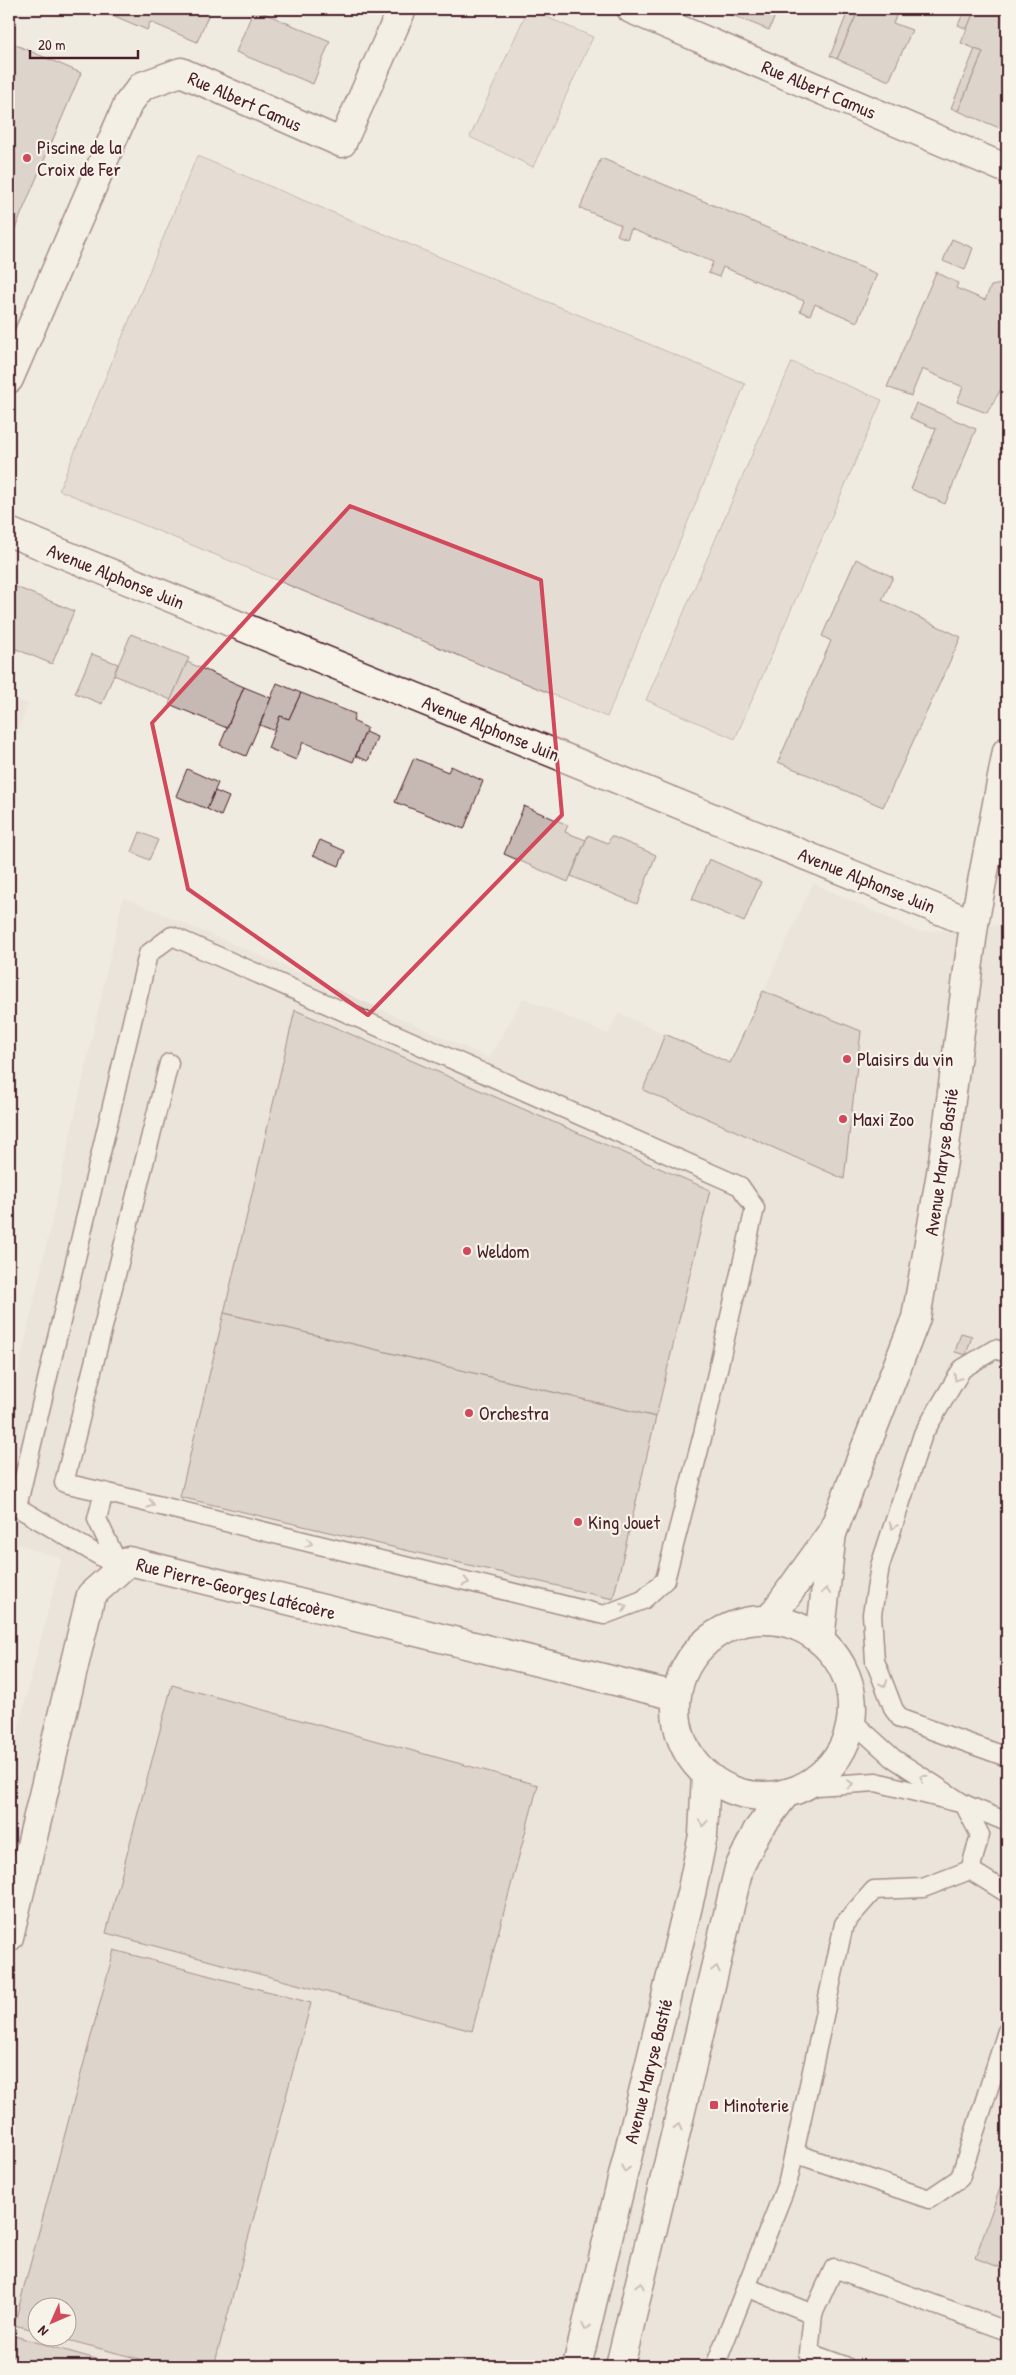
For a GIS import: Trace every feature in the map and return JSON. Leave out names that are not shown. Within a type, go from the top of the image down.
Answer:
[{"type":"street","name":"Rue Albert Camus","points":[[9,379],[128,104],[142,86],[181,72],[342,143],[402,9]]},
{"type":"street","name":"Rue Albert Camus","points":[[631,9],[1007,168]]},
{"type":"street","name":"Avenue Alphonse Juin","points":[[9,532],[974,924]]},
{"type":"street","name":"Avenue Maryse Bastié","points":[[769,1620],[832,1531],[916,1318],[944,1161],[974,924],[1007,751]]},
{"type":"street","name":"Avenue Maryse Bastié","points":[[820,1640],[832,1531]]},
{"type":"street","name":"Rue Pierre-Georges Latécoère","points":[[9,1937],[91,1595],[129,1561],[676,1696]]},
{"type":"street","points":[[769,1620],[788,1623],[805,1630],[820,1640],[832,1652],[842,1667],[852,1702],[851,1720],[845,1741],[835,1760],[820,1776],[794,1790],[766,1796],[744,1794],[724,1786],[706,1774],[692,1758],[681,1739],[676,1718],[676,1696],[681,1675],[692,1655],[708,1639],[726,1628],[747,1621],[769,1620]]},
{"type":"street","name":"Avenue Maryse Bastié","points":[[577,2366],[692,1889],[702,1835],[706,1774]]},
{"type":"street","points":[[620,2366],[739,1868],[756,1831],[794,1790]]},
{"type":"lane","points":[[120,1568],[17,1507],[148,954],[172,936],[740,1186],[755,1208],[703,1434],[665,1580],[643,1600],[604,1615],[64,1483],[169,1063]]},
{"type":"lane","points":[[1001,1351],[962,1369],[923,1434],[880,1566],[872,1614],[875,1661],[894,1710],[901,1719],[1007,1757]]},
{"type":"lane","points":[[104,1492],[97,1519],[120,1568]]},
{"type":"lane","points":[[851,1720],[894,1758],[964,1804],[980,1835],[970,1870]]},
{"type":"lane","points":[[794,1790],[876,1782],[964,1804],[1007,1822]]},
{"type":"lane","points":[[970,1870],[1007,1892]]},
{"type":"lane","points":[[715,2366],[788,2181],[844,1924],[874,1890],[922,1888],[970,1870]]},
{"type":"lane","points":[[794,2153],[929,2200],[960,2178],[1007,2031]]},
{"type":"lane","points":[[845,2366],[809,2353],[813,2314],[834,2268],[1007,2331]]},
{"type":"lane","points":[[746,2287],[813,2314]]},
{"type":"highlighted area","points":[[350,506],[541,580],[562,815],[368,1015],[188,889],[152,723]]},
{"type":"shaded area","points":[[528,9],[593,37],[533,167],[470,137]]},
{"type":"shaded area","points":[[197,156],[745,384],[607,717],[59,490]]},
{"type":"shaded area","points":[[792,362],[882,400],[735,739],[646,700]]},
{"type":"shaded area","points":[[9,697],[29,704],[9,750]]},
{"type":"shaded area","points":[[813,883],[919,932],[1007,924],[1007,2366],[9,2366],[9,1765],[61,1558],[9,1542],[9,1413],[123,897],[301,973],[489,1058],[523,998],[608,1034],[618,1013],[730,1063]]},
{"type":"building","points":[[104,9],[211,9],[197,42],[150,22],[147,30],[103,11]]},
{"type":"building","points":[[254,9],[330,41],[313,84],[236,52]]},
{"type":"building","points":[[717,9],[778,9],[769,30]]},
{"type":"building","points":[[849,9],[859,9],[837,59],[830,56]]},
{"type":"building","points":[[859,9],[899,9],[893,23],[912,30],[889,81],[837,59]]},
{"type":"building","points":[[965,9],[975,9],[967,29],[958,25]]},
{"type":"building","points":[[975,9],[1007,9],[1007,131],[958,111],[983,52],[961,43]]},
{"type":"building","name":"Piscine de la Croix de Fer","points":[[9,42],[81,73],[9,243]]},
{"type":"building","points":[[975,49],[983,52],[958,111],[951,108]]},
{"type":"building","points":[[601,158],[877,274],[857,322],[815,304],[810,315],[800,311],[804,301],[723,267],[719,277],[708,273],[713,262],[631,229],[627,239],[617,235],[621,225],[580,208]]},
{"type":"building","points":[[952,239],[973,248],[965,270],[943,261]]},
{"type":"building","points":[[936,272],[958,283],[956,288],[985,300],[991,286],[1007,283],[1007,379],[987,413],[957,402],[963,387],[922,369],[911,396],[887,387]]},
{"type":"building","points":[[916,403],[976,429],[945,504],[911,489],[936,429],[910,418]]},
{"type":"building","points":[[856,559],[893,577],[882,600],[961,637],[883,807],[778,762],[831,641],[822,636]]},
{"type":"building","points":[[9,584],[74,611],[52,664],[9,646]]},
{"type":"building","points":[[131,634],[189,658],[171,700],[114,675]]},
{"type":"building","points":[[92,654],[118,664],[102,704],[75,693]]},
{"type":"building","points":[[187,662],[244,687],[227,728],[169,704]]},
{"type":"building","points":[[277,683],[301,693],[289,719],[280,716],[275,731],[260,725]]},
{"type":"building","points":[[244,687],[271,698],[246,756],[220,745]]},
{"type":"building","points":[[301,693],[355,714],[353,721],[367,728],[353,762],[303,742],[296,760],[268,748],[280,716],[289,719]]},
{"type":"building","points":[[365,732],[377,737],[368,761],[356,756]]},
{"type":"building","points":[[414,758],[448,772],[451,766],[483,781],[464,829],[395,802]]},
{"type":"building","points":[[187,769],[218,783],[207,809],[176,796]]},
{"type":"building","points":[[215,791],[229,797],[221,816],[207,809]]},
{"type":"building","points":[[524,806],[568,825],[565,832],[586,840],[568,882],[504,854]]},
{"type":"building","points":[[140,832],[158,840],[149,860],[132,852]]},
{"type":"building","points":[[588,835],[608,843],[611,836],[656,855],[637,904],[571,876]]},
{"type":"building","points":[[320,840],[345,851],[339,866],[313,855]]},
{"type":"building","points":[[709,859],[761,882],[744,922],[692,899]]},
{"type":"building","points":[[763,991],[861,1031],[844,1179],[643,1090],[665,1034],[730,1063]]},
{"type":"building","name":"Weldom","points":[[295,1010],[710,1190],[656,1417],[224,1313]]},
{"type":"building","points":[[224,1313],[656,1417],[613,1599],[180,1497]]},
{"type":"building","points":[[961,1333],[972,1336],[966,1355],[955,1352]]},
{"type":"building","points":[[172,1685],[538,1785],[472,2031],[106,1933]]},
{"type":"building","points":[[114,1950],[311,2003],[214,2366],[166,2366],[78,2343],[78,2298],[28,2298],[28,2328],[14,2325]]},
{"type":"building","points":[[1007,2169],[1007,2270],[975,2258]]},
{"type":"building","points":[[11,2335],[28,2340],[28,2348],[57,2348],[121,2366],[9,2366]]},
{"type":"place","name":"Piscine de la Croix de Fer","points":[[27,158]]},
{"type":"place","name":"Plaisirs du vin","points":[[847,1059]]},
{"type":"place","name":"Maxi Zoo","points":[[843,1119]]},
{"type":"place","name":"Weldom","points":[[467,1251]]},
{"type":"place","name":"Orchestra","points":[[469,1413]]},
{"type":"place","name":"King Jouet","points":[[578,1522]]},
{"type":"place","name":"Minoterie","points":[[714,2105]]}]
